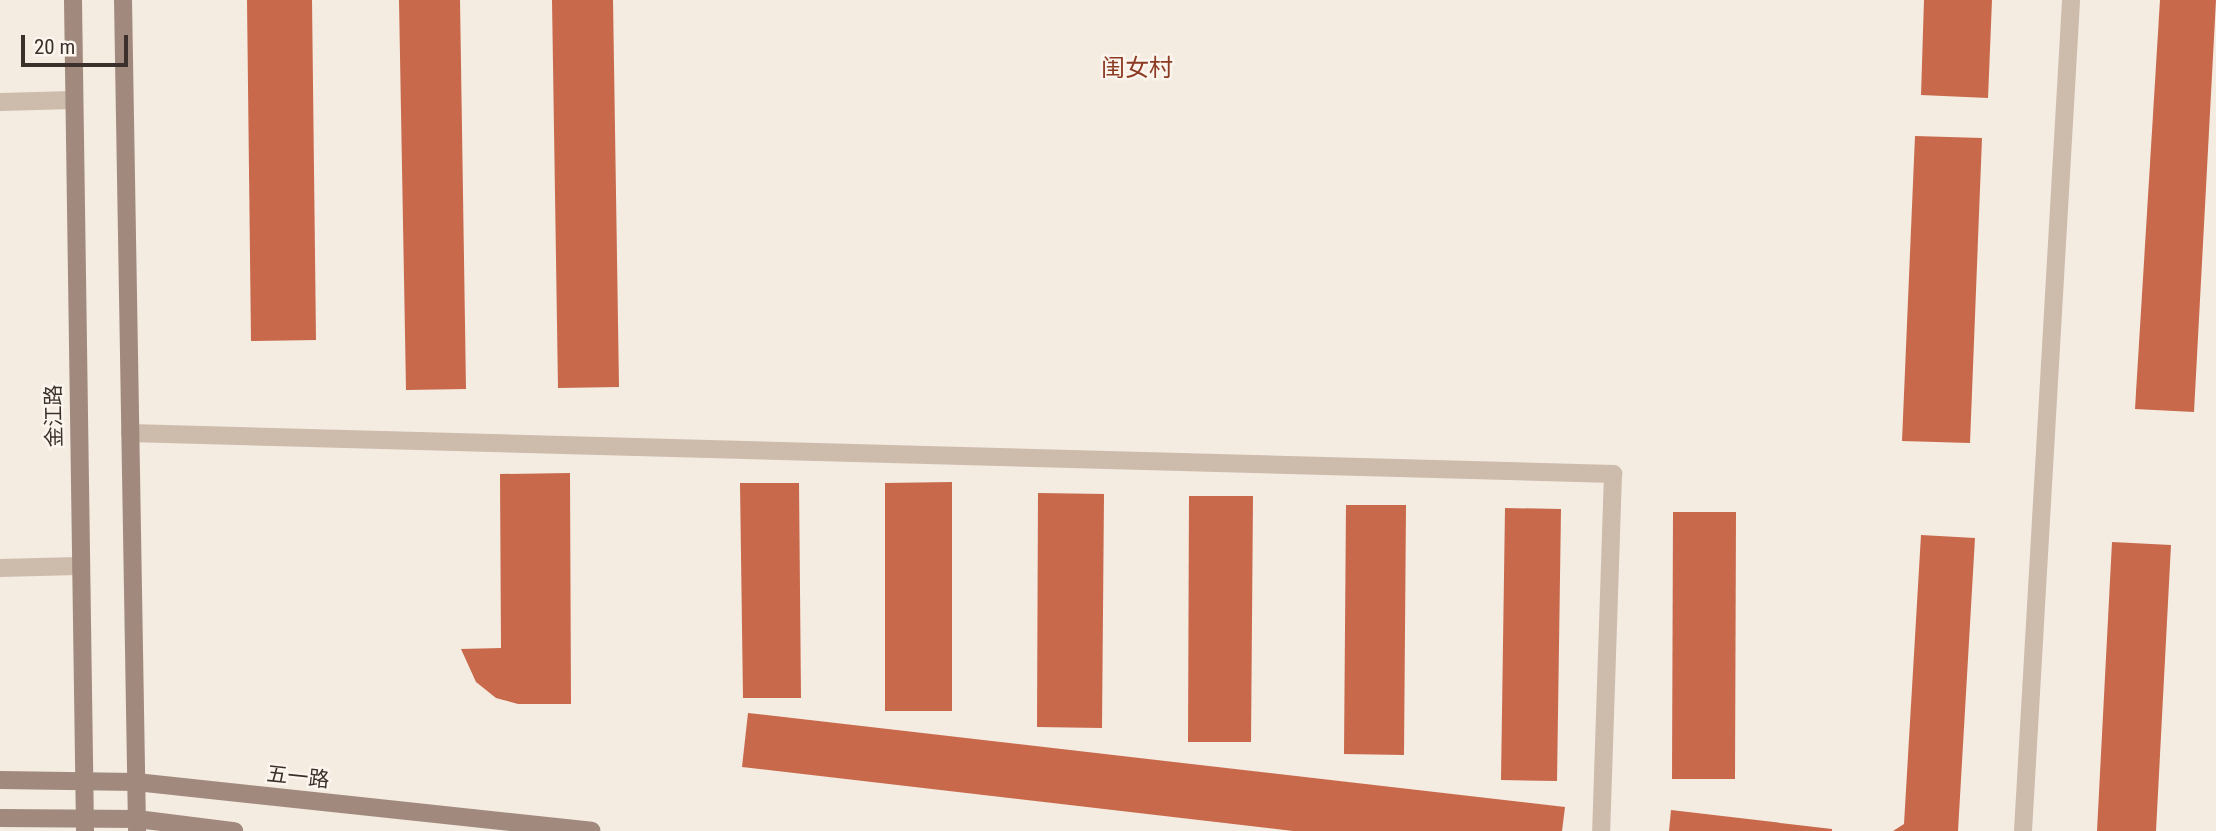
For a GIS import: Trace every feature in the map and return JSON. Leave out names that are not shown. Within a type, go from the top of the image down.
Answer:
[{"type":"street","name":"金江路","points":[[73,0],[78,566],[85,824]]},
{"type":"street","points":[[123,0],[137,825]]},
{"type":"street","points":[[2023,831],[2071,0]]},
{"type":"street","points":[[0,102],[73,100]]},
{"type":"street","points":[[130,433],[1613,474],[1601,831]]},
{"type":"street","points":[[0,568],[78,566]]},
{"type":"street","name":"五一路","points":[[0,780],[84,779],[136,782],[591,831]]},
{"type":"street","points":[[0,818],[233,831]]},
{"type":"building","points":[[247,0],[312,0],[316,340],[251,341]]},
{"type":"building","points":[[399,0],[460,0],[466,389],[406,390]]},
{"type":"building","points":[[552,0],[613,0],[619,387],[558,388]]},
{"type":"building","points":[[1924,0],[1992,0],[1988,98],[1921,95]]},
{"type":"building","points":[[2160,0],[2216,0],[2194,412],[2135,409]]},
{"type":"building","points":[[1915,136],[1982,138],[1970,443],[1902,441]]},
{"type":"building","points":[[570,473],[571,704],[518,704],[496,698],[476,682],[461,649],[501,648],[500,474]]},
{"type":"building","points":[[952,482],[952,711],[885,711],[885,483]]},
{"type":"building","points":[[740,483],[799,483],[801,698],[743,698]]},
{"type":"building","points":[[1038,493],[1104,494],[1102,728],[1037,727]]},
{"type":"building","points":[[1189,496],[1253,496],[1251,742],[1188,742]]},
{"type":"building","points":[[1346,505],[1406,505],[1404,755],[1344,754]]},
{"type":"building","points":[[1505,508],[1561,509],[1557,781],[1501,780]]},
{"type":"building","points":[[1673,512],[1736,512],[1735,779],[1672,779]]},
{"type":"building","points":[[1921,535],[1975,538],[1958,831],[1893,831],[1904,824]]},
{"type":"building","points":[[2112,542],[2171,545],[2156,831],[2097,831]]},
{"type":"building","points":[[748,713],[1565,807],[1562,831],[1293,831],[742,767]]},
{"type":"building","points":[[1671,810],[1832,829],[1832,831],[1669,831]]},
{"type":"district","name":"闺女村","points":[[1137,69]]}]
